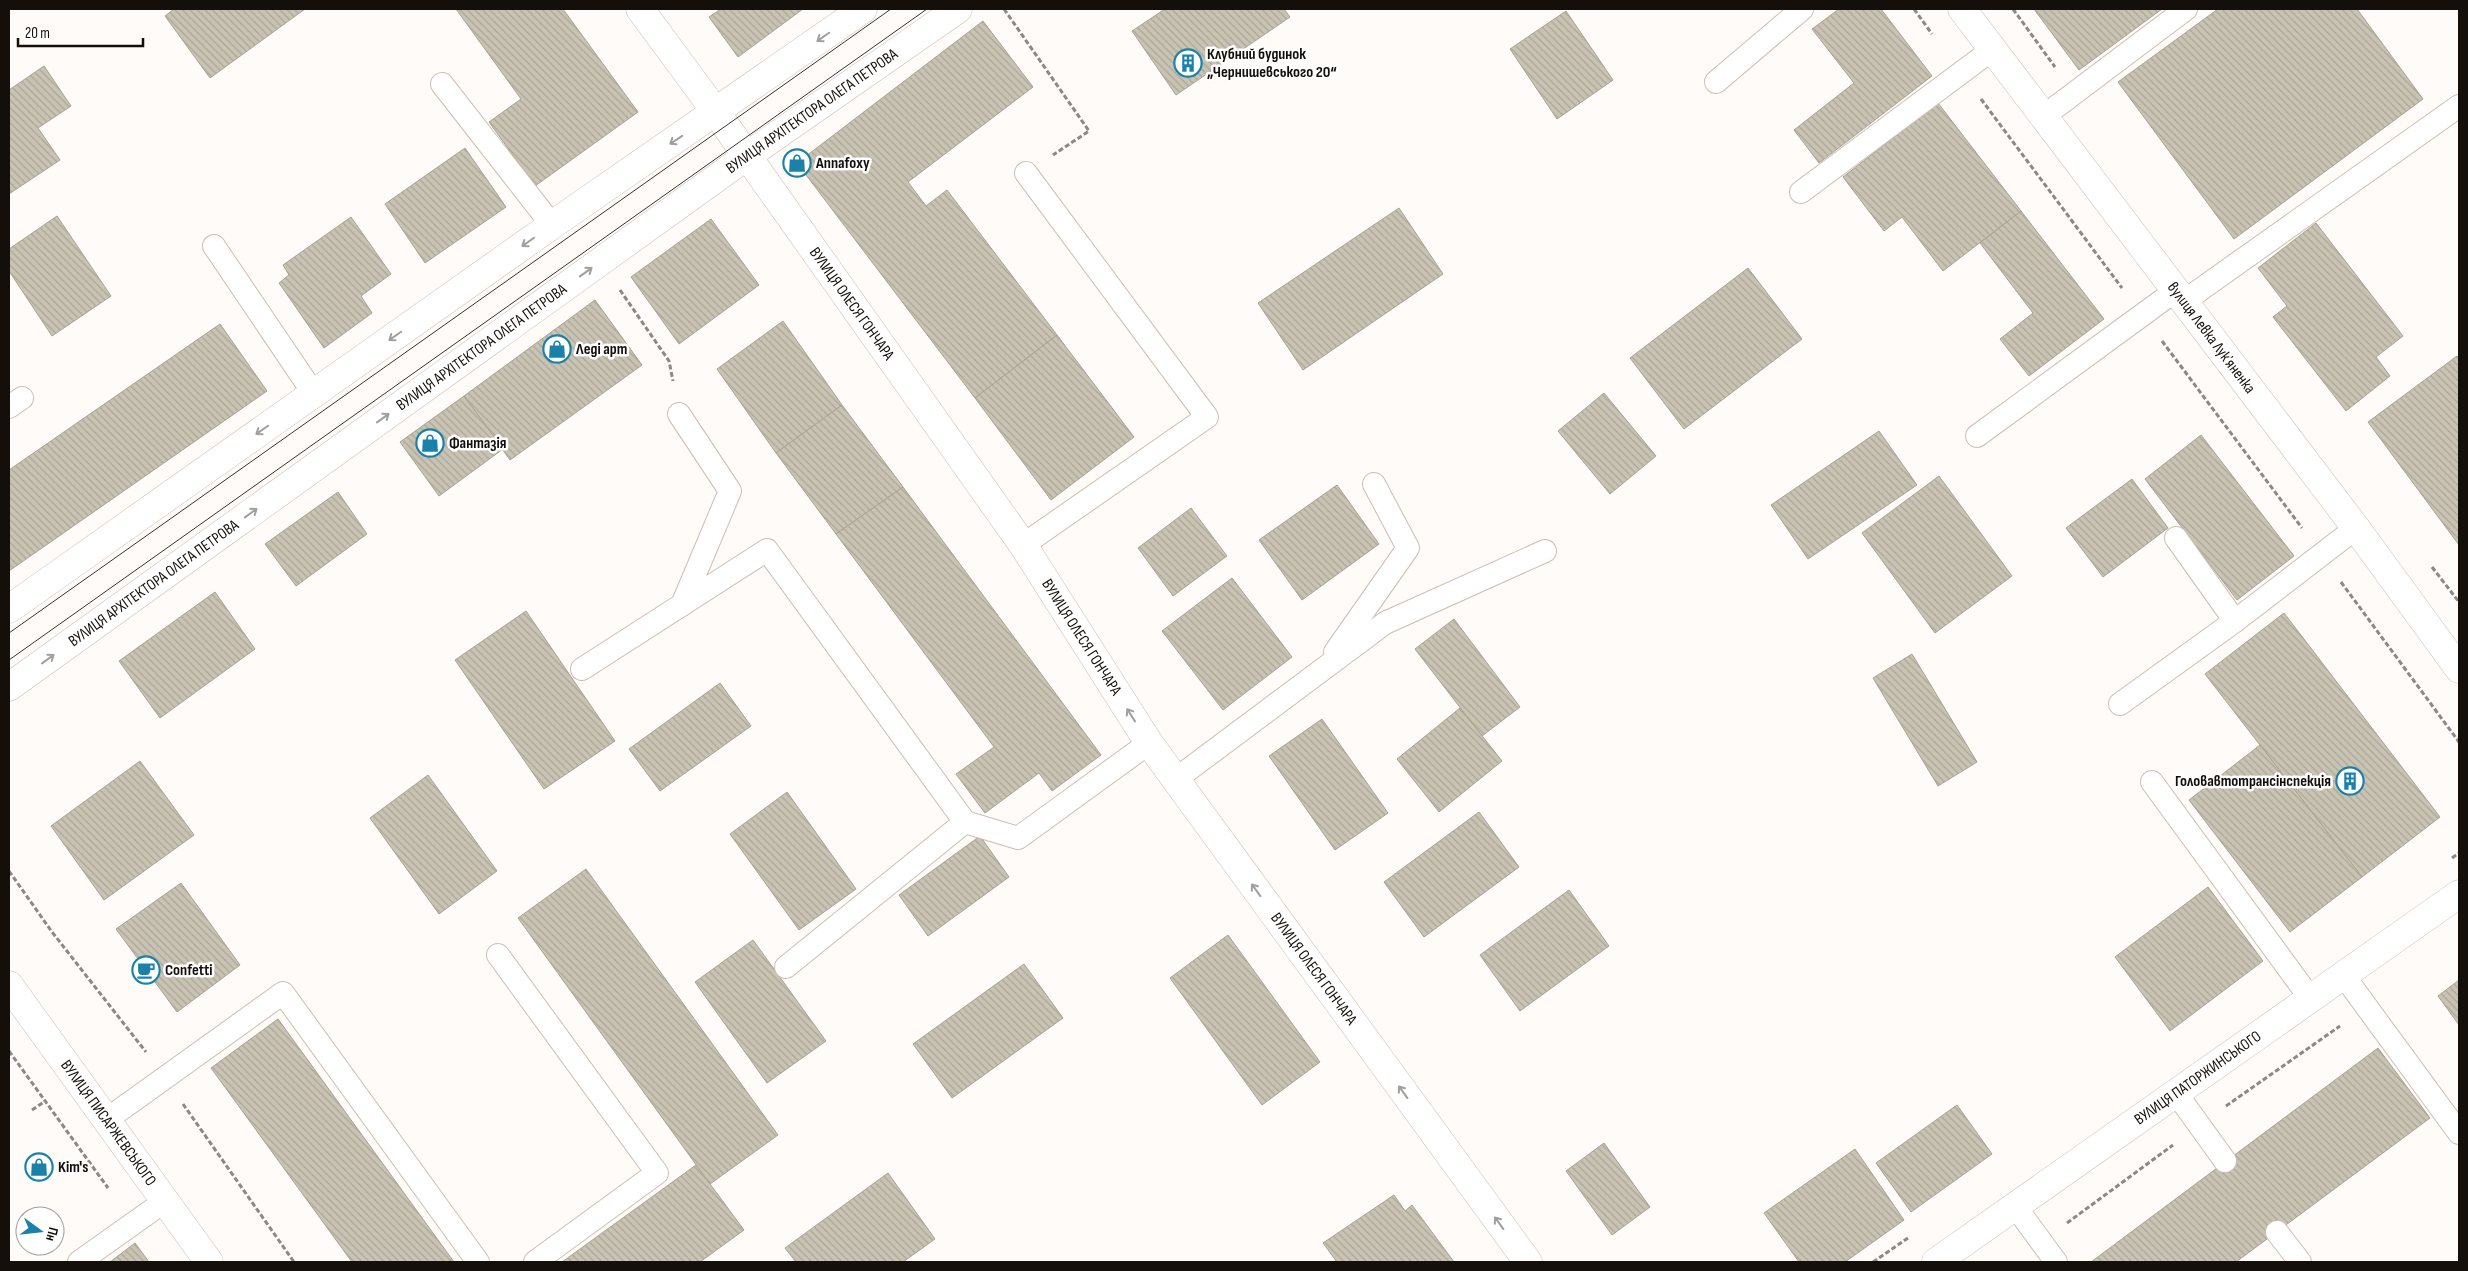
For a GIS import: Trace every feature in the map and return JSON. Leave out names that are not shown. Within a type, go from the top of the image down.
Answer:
[{"type":"main road","name":"ВУЛИЦЯ ОЛЕСЯ ГОНЧАРА","points":[[640,9],[716,112],[1023,545],[1149,743],[1528,1262]]},
{"type":"main road","points":[[9,609],[552,225],[863,9]]},
{"type":"main road","name":"ВУЛИЦЯ АРХІТЕКТОРА ОЛЕГА ПЕТРОВА","points":[[9,688],[747,156],[958,9]]},
{"type":"main road","name":"вулиця Левка Лукʼяненка","points":[[1962,9],[2356,528],[2459,669]]},
{"type":"main road","name":"ВУЛИЦЯ ПАТОРЖИНСЬКОГО","points":[[1936,1262],[2459,894]]},
{"type":"main road","name":"ВУЛИЦЯ ПИСАРЖЕВСЬКОГО","points":[[9,984],[209,1262]]},
{"type":"lane","points":[[1716,82],[1802,9]]},
{"type":"lane","points":[[2044,116],[2186,9]]},
{"type":"lane","points":[[1801,192],[1992,49]]},
{"type":"lane","points":[[442,84],[552,225]]},
{"type":"lane","points":[[1977,436],[2142,315],[2179,297],[2459,106]]},
{"type":"lane","points":[[1023,545],[1207,417],[1026,173]]},
{"type":"lane","points":[[214,246],[314,394]]},
{"type":"lane","points":[[679,414],[730,491],[682,605]]},
{"type":"lane","points":[[1323,669],[1408,548],[1374,484]]},
{"type":"lane","points":[[2120,704],[2235,621],[2356,528]]},
{"type":"lane","points":[[2176,538],[2235,621]]},
{"type":"lane","points":[[582,669],[767,550],[965,822],[1018,838],[1149,743]]},
{"type":"lane","points":[[1176,779],[1385,623],[1545,551]]},
{"type":"lane","points":[[2152,782],[2310,998]]},
{"type":"lane","points":[[786,966],[965,822]]},
{"type":"lane","points":[[498,955],[657,1173],[535,1262]]},
{"type":"lane","points":[[2344,976],[2459,1133]]},
{"type":"lane","points":[[106,1120],[283,993],[478,1262]]},
{"type":"lane","points":[[2176,1093],[2225,1161]]},
{"type":"lane","points":[[79,1262],[165,1202]]},
{"type":"lane","points":[[2015,1206],[2056,1262]]},
{"type":"lane","points":[[2277,1232],[2300,1262]]},
{"type":"path","points":[[1004,9],[1089,131],[1026,173]]},
{"type":"path","points":[[1914,9],[2459,742]]},
{"type":"path","points":[[600,263],[669,361],[679,414]]},
{"type":"path","points":[[2040,1242],[2199,1126],[2366,1008]]},
{"type":"path","points":[[9,1051],[134,1224]]},
{"type":"path","points":[[32,1110],[44,1102]]},
{"type":"building","points":[[174,9],[305,9],[210,78],[165,16]]},
{"type":"building","points":[[456,9],[563,9],[638,112],[535,186],[489,122],[521,99]]},
{"type":"building","points":[[721,9],[803,9],[738,57],[709,17]]},
{"type":"building","name":"Клубний будинок „Чернишевського 20“","points":[[1165,9],[1284,9],[1290,17],[1176,95],[1132,31]]},
{"type":"building","points":[[1839,9],[1881,9],[1932,76],[1819,163],[1794,130],[1854,83],[1812,29]]},
{"type":"building","points":[[2034,9],[2162,9],[2079,70]]},
{"type":"building","points":[[2218,9],[2357,9],[2423,99],[2234,239],[2118,82]]},
{"type":"building","points":[[1566,11],[1613,80],[1557,119],[1510,49]]},
{"type":"building","points":[[983,21],[1033,87],[908,182],[926,206],[947,190],[1057,335],[975,398],[797,163]]},
{"type":"building","points":[[44,66],[71,106],[38,128],[60,160],[9,194],[9,90]]},
{"type":"building","points":[[1938,103],[2021,211],[1943,271],[1902,217],[1884,231],[1843,177]]},
{"type":"building","points":[[465,148],[506,207],[425,263],[385,204]]},
{"type":"building","points":[[1399,208],[1443,274],[1303,370],[1258,303]]},
{"type":"building","points":[[2021,211],[2104,319],[2029,376],[2000,339],[2033,313],[1980,243]]},
{"type":"building","points":[[57,216],[111,296],[52,336],[9,271],[9,249]]},
{"type":"building","points":[[351,217],[391,274],[361,296],[372,313],[324,348],[279,283],[289,275],[283,265]]},
{"type":"building","points":[[711,219],[759,285],[679,344],[631,277]]},
{"type":"building","points":[[2316,223],[2403,336],[2376,357],[2390,376],[2346,411],[2273,317],[2287,306],[2258,268]]},
{"type":"building","points":[[1748,268],[1802,339],[1684,429],[1630,358]]},
{"type":"building","points":[[595,300],[642,365],[510,460],[464,396]]},
{"type":"building","points":[[783,321],[842,405],[776,453],[717,369]]},
{"type":"building","points":[[220,324],[267,391],[9,571],[9,470]]},
{"type":"building","points":[[1057,335],[1134,437],[1051,500],[975,398]]},
{"type":"building","points":[[2457,356],[2459,359],[2459,545],[2368,422]]},
{"type":"building","points":[[1604,393],[1656,456],[1610,494],[1558,431]]},
{"type":"building","points":[[464,396],[503,449],[439,496],[400,442]]},
{"type":"building","points":[[842,405],[903,487],[836,534],[776,453]]},
{"type":"building","points":[[1879,431],[1917,485],[1808,559],[1771,505]]},
{"type":"building","points":[[2201,435],[2294,556],[2237,600],[2145,479]]},
{"type":"building","points":[[1939,476],[2012,576],[1935,633],[1862,533]]},
{"type":"building","points":[[2132,479],[2168,528],[2103,577],[2066,528]]},
{"type":"building","points":[[1337,485],[1379,544],[1302,600],[1259,540]]},
{"type":"building","points":[[903,487],[1101,755],[1052,791],[1039,773],[985,813],[956,774],[994,747],[836,534]]},
{"type":"building","points":[[338,492],[367,534],[296,586],[265,544]]},
{"type":"building","points":[[1191,508],[1227,556],[1173,596],[1138,548]]},
{"type":"building","points":[[1232,578],[1292,657],[1223,710],[1162,631]]},
{"type":"building","points":[[215,592],[255,649],[160,718],[119,661]]},
{"type":"building","points":[[526,611],[615,741],[544,789],[455,660]]},
{"type":"building","name":"Головавтотрансінспекція","points":[[2284,613],[2440,817],[2362,877],[2205,674]]},
{"type":"building","points":[[1454,619],[1520,707],[1482,736],[1415,649]]},
{"type":"building","points":[[1912,654],[1977,762],[1938,786],[1873,678]]},
{"type":"building","points":[[720,683],[751,726],[660,791],[629,749]]},
{"type":"building","points":[[1460,708],[1502,761],[1439,812],[1397,759]]},
{"type":"building","points":[[1322,719],[1388,813],[1335,850],[1269,756]]},
{"type":"building","points":[[2260,745],[2362,877],[2290,932],[2189,800]]},
{"type":"building","points":[[140,761],[194,835],[104,900],[51,826]]},
{"type":"building","points":[[428,775],[497,871],[439,914],[370,818]]},
{"type":"building","points":[[787,792],[856,889],[799,930],[730,834]]},
{"type":"building","points":[[1479,812],[1519,867],[1424,937],[1384,882]]},
{"type":"building","points":[[980,836],[1009,877],[928,936],[899,895]]},
{"type":"building","points":[[586,869],[778,1135],[710,1184],[518,918]]},
{"type":"building","points":[[181,883],[240,965],[177,1012],[116,929]]},
{"type":"building","points":[[2208,887],[2263,961],[2170,1031],[2115,957]]},
{"type":"building","points":[[1569,890],[1609,946],[1520,1011],[1480,955]]},
{"type":"building","points":[[1228,935],[1320,1062],[1262,1105],[1170,978]]},
{"type":"building","points":[[753,940],[826,1041],[767,1083],[695,982]]},
{"type":"building","points":[[1024,964],[1063,1018],[952,1098],[913,1044]]},
{"type":"building","points":[[2459,980],[2459,1025],[2438,996]]},
{"type":"building","points":[[278,1019],[454,1262],[352,1262],[211,1068]]},
{"type":"building","points":[[2378,1048],[2430,1118],[2236,1262],[2091,1262]]},
{"type":"building","points":[[1957,1105],[1992,1154],[1911,1212],[1876,1163]]},
{"type":"building","points":[[1604,1143],[1650,1207],[1612,1235],[1566,1171]]},
{"type":"building","points":[[1855,1149],[1904,1220],[1845,1262],[1799,1262],[1764,1213]]},
{"type":"building","points":[[696,1165],[744,1230],[700,1262],[562,1262]]},
{"type":"building","points":[[888,1173],[935,1239],[903,1262],[796,1262],[785,1248]]},
{"type":"building","points":[[1394,1195],[1405,1211],[1412,1205],[1454,1262],[1337,1262],[1323,1243]]},
{"type":"building","points":[[135,1243],[149,1262],[110,1262]]},
{"type":"tram line","points":[[9,633],[891,9]]},
{"type":"tram line","points":[[9,660],[927,9]]},
{"type":"place","name":"Клубний будинок „Чернишевського 20“","points":[[1188,63]]},
{"type":"place","name":"Annafoxy","points":[[797,163]]},
{"type":"place","name":"Леді арт","points":[[557,349]]},
{"type":"place","name":"Фантазія","points":[[430,443]]},
{"type":"place","name":"Головавтотрансінспекція","points":[[2350,781]]},
{"type":"place","name":"Confetti","points":[[146,970]]},
{"type":"place","name":"Kim's","points":[[39,1167]]}]
